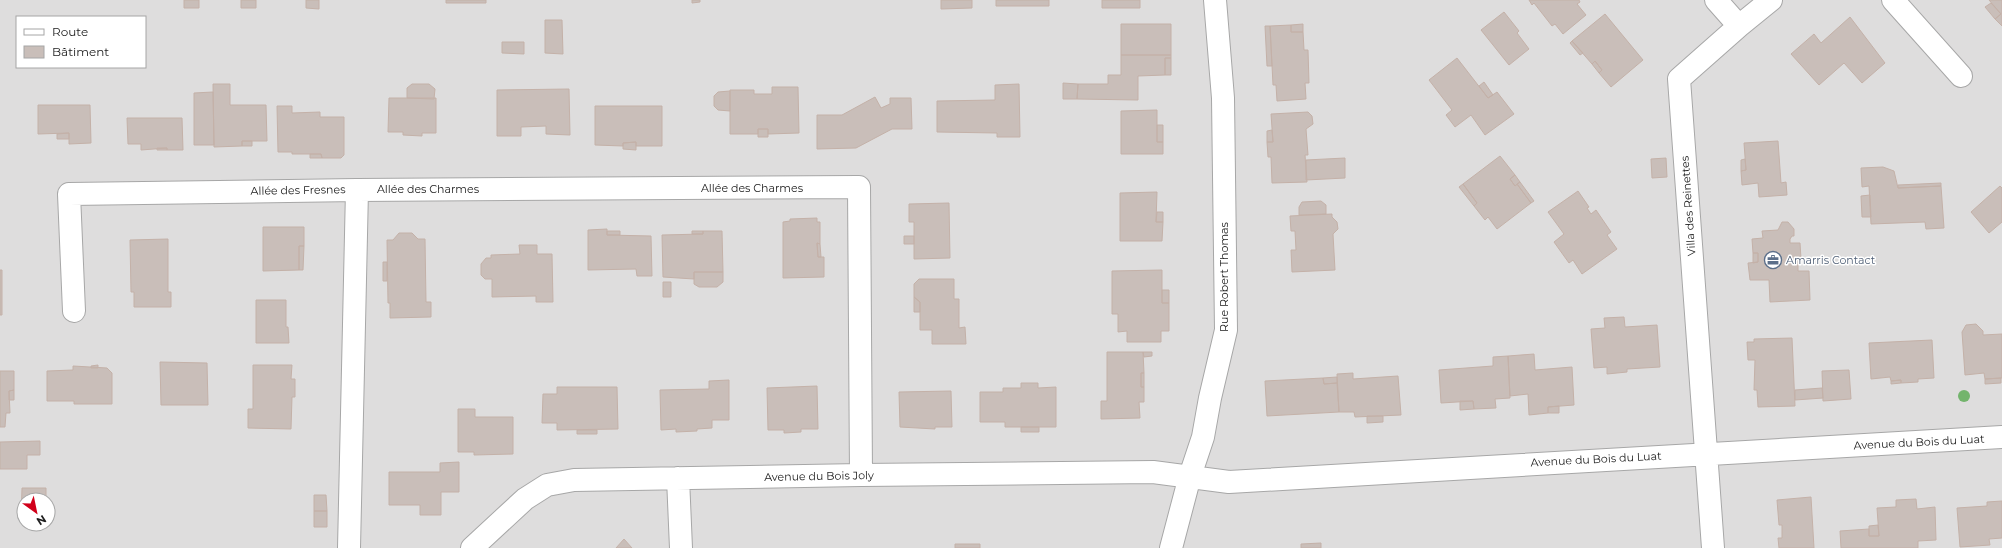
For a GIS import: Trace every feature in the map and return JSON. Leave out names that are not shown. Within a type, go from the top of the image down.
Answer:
[{"type":"street","name":"Rue Robert Thomas","points":[[1171,548],[1190,476],[1203,437],[1210,398],[1226,330],[1223,98],[1215,0]]},
{"type":"street","points":[[1716,0],[1739,26]]},
{"type":"street","name":"Villa des Reinettes","points":[[1706,453],[1679,79],[1771,0]]},
{"type":"street","points":[[1893,0],[1961,76]]},
{"type":"street","name":"Allée des Charmes","points":[[357,190],[859,187],[861,474]]},
{"type":"street","name":"Allée des Fresnes","points":[[74,311],[69,194],[357,190],[349,548]]},
{"type":"street","name":"Avenue du Bois du Luat","points":[[1190,476],[1229,482],[1706,453],[2002,437]]},
{"type":"street","points":[[1706,453],[1713,548]]},
{"type":"street","name":"Avenue du Bois Joly","points":[[472,548],[525,499],[547,485],[574,480],[861,474],[1153,472],[1190,476]]},
{"type":"street","points":[[678,478],[680,548]]},
{"type":"shaded area","points":[[0,0],[2002,0],[2002,548],[0,548]]},
{"type":"building","points":[[184,0],[199,0],[199,8],[184,8]]},
{"type":"building","points":[[241,0],[256,0],[256,8],[241,8]]},
{"type":"building","points":[[306,0],[319,0],[319,9],[306,8]]},
{"type":"building","points":[[446,0],[486,0],[486,3],[446,3]]},
{"type":"building","points":[[692,0],[700,0],[700,2],[692,3]]},
{"type":"building","points":[[941,0],[972,0],[972,8],[941,9]]},
{"type":"building","points":[[996,0],[1049,0],[1049,6],[996,6]]},
{"type":"building","points":[[1102,0],[1140,0],[1140,8],[1102,8]]},
{"type":"building","points":[[1529,0],[1579,0],[1580,2],[1577,4],[1586,15],[1563,34],[1555,24],[1552,26],[1534,3],[1532,5]]},
{"type":"building","points":[[1989,0],[2002,0],[2002,26],[1995,19],[2001,14]]},
{"type":"building","points":[[1991,3],[2001,14],[1995,19],[1985,7]]},
{"type":"building","points":[[1504,12],[1519,31],[1517,33],[1529,49],[1509,65],[1481,30]]},
{"type":"building","points":[[1605,14],[1643,60],[1611,87],[1599,73],[1602,70],[1595,61],[1592,64],[1572,41]]},
{"type":"building","points":[[1850,17],[1885,63],[1862,83],[1844,63],[1819,85],[1791,54],[1814,34],[1821,43]]},
{"type":"building","points":[[545,20],[562,20],[563,54],[545,53]]},
{"type":"building","points":[[1121,24],[1171,24],[1171,55],[1121,55]]},
{"type":"building","points":[[1303,24],[1303,32],[1291,32],[1291,25]]},
{"type":"building","points":[[1291,25],[1291,32],[1303,32],[1304,50],[1308,50],[1309,83],[1305,83],[1306,99],[1277,101],[1276,85],[1273,85],[1270,26]]},
{"type":"building","points":[[1265,26],[1270,26],[1272,66],[1267,66]]},
{"type":"building","points":[[1572,41],[1583,53],[1580,55],[1570,43]]},
{"type":"building","points":[[502,42],[524,42],[524,54],[502,53]]},
{"type":"building","points":[[1121,55],[1171,55],[1171,58],[1165,58],[1165,75],[1138,76],[1138,100],[1077,99],[1078,84],[1108,84],[1108,75],[1121,75]]},
{"type":"building","points":[[1165,58],[1171,58],[1171,75],[1165,75]]},
{"type":"building","points":[[1457,58],[1488,98],[1497,92],[1514,114],[1485,135],[1471,115],[1455,127],[1446,115],[1452,110],[1429,80]]},
{"type":"building","points":[[1595,61],[1602,70],[1599,73],[1592,64]]},
{"type":"building","points":[[1484,82],[1493,95],[1488,98],[1479,86]]},
{"type":"building","points":[[1063,83],[1078,84],[1077,99],[1063,99]]},
{"type":"building","points":[[213,84],[230,84],[230,105],[266,105],[267,141],[242,141],[242,146],[214,147]]},
{"type":"building","points":[[412,84],[429,84],[435,89],[434,99],[407,98],[407,88]]},
{"type":"building","points":[[1019,84],[1020,137],[997,137],[997,133],[937,132],[937,101],[995,100],[995,85]]},
{"type":"building","points":[[772,87],[798,87],[799,133],[768,134],[768,129],[758,129],[758,134],[730,134],[730,90],[754,90],[754,94],[772,94]]},
{"type":"building","points":[[569,89],[570,135],[546,134],[546,126],[521,127],[521,136],[497,136],[497,90]]},
{"type":"building","points":[[730,91],[730,111],[718,110],[714,106],[714,96],[718,92]]},
{"type":"building","points":[[213,92],[214,145],[194,145],[194,93]]},
{"type":"building","points":[[875,97],[881,108],[890,104],[890,98],[911,98],[912,129],[892,129],[856,148],[817,149],[817,115],[842,115]]},
{"type":"building","points":[[389,98],[436,98],[436,133],[422,133],[422,136],[403,135],[403,132],[388,132]]},
{"type":"building","points":[[38,105],[90,105],[91,143],[69,144],[69,133],[38,134]]},
{"type":"building","points":[[277,106],[292,106],[292,113],[320,112],[320,117],[344,117],[344,155],[341,158],[322,158],[321,154],[292,154],[292,152],[278,152]]},
{"type":"building","points":[[595,106],[662,106],[662,146],[636,146],[636,142],[623,143],[623,146],[595,145]]},
{"type":"building","points":[[1157,110],[1157,142],[1163,142],[1163,154],[1121,154],[1121,111]]},
{"type":"building","points":[[1308,112],[1312,116],[1313,124],[1306,129],[1308,155],[1305,155],[1307,182],[1272,183],[1271,157],[1268,157],[1267,142],[1273,142],[1271,114]]},
{"type":"building","points":[[127,118],[182,118],[183,150],[167,150],[167,148],[141,150],[141,144],[128,144]]},
{"type":"building","points":[[1157,125],[1163,125],[1163,142],[1157,142]]},
{"type":"building","points":[[758,129],[768,129],[768,137],[758,137]]},
{"type":"building","points":[[1272,130],[1273,142],[1267,142],[1267,131]]},
{"type":"building","points":[[69,133],[69,139],[57,139],[57,134]]},
{"type":"building","points":[[242,141],[252,141],[252,146],[242,146]]},
{"type":"building","points":[[1778,141],[1781,183],[1786,182],[1787,195],[1759,197],[1758,183],[1742,185],[1741,171],[1746,170],[1744,143]]},
{"type":"building","points":[[636,142],[636,150],[623,149],[623,143]]},
{"type":"building","points":[[157,148],[167,148],[167,150],[157,150]]},
{"type":"building","points":[[310,154],[321,154],[322,158],[310,158]]},
{"type":"building","points":[[1500,156],[1515,175],[1510,179],[1515,186],[1517,184],[1531,203],[1497,229],[1488,217],[1485,220],[1474,206],[1477,203],[1463,184]]},
{"type":"building","points":[[1345,158],[1345,178],[1306,180],[1306,160]]},
{"type":"building","points":[[1666,158],[1667,177],[1652,178],[1651,159]]},
{"type":"building","points":[[1745,159],[1746,170],[1741,171],[1741,160]]},
{"type":"building","points":[[1883,167],[1894,171],[1898,188],[1941,186],[1944,228],[1926,229],[1925,222],[1871,224],[1869,186],[1862,187],[1861,168]]},
{"type":"building","points":[[1515,175],[1520,182],[1515,186],[1510,179]]},
{"type":"building","points":[[1520,182],[1534,201],[1531,203],[1517,184]]},
{"type":"building","points":[[1941,183],[1941,186],[1898,188],[1898,185]]},
{"type":"building","points":[[1463,184],[1477,203],[1474,206],[1459,187]]},
{"type":"building","points":[[2000,186],[2002,188],[2002,222],[1989,233],[1971,212]]},
{"type":"building","points":[[1578,191],[1589,207],[1587,208],[1591,214],[1596,210],[1611,232],[1607,235],[1617,249],[1582,274],[1573,260],[1569,263],[1554,242],[1564,234],[1548,212]]},
{"type":"building","points":[[1157,192],[1156,222],[1163,222],[1162,241],[1120,241],[1120,193]]},
{"type":"building","points":[[1870,195],[1871,217],[1862,217],[1861,196]]},
{"type":"building","points":[[1321,201],[1326,205],[1326,214],[1299,215],[1299,207],[1302,202]]},
{"type":"building","points":[[949,203],[950,258],[914,259],[914,222],[909,222],[909,204]]},
{"type":"building","points":[[1157,212],[1163,212],[1163,222],[1156,222]]},
{"type":"building","points":[[1332,214],[1332,217],[1337,222],[1338,229],[1333,234],[1335,270],[1292,272],[1291,250],[1296,250],[1295,231],[1291,231],[1290,216]]},
{"type":"building","points":[[817,218],[817,222],[820,222],[820,244],[817,243],[818,257],[824,257],[824,277],[783,278],[783,222],[790,221],[790,219]]},
{"type":"building","points":[[1782,222],[1788,222],[1794,229],[1794,236],[1790,239],[1790,243],[1800,243],[1801,259],[1798,260],[1798,271],[1809,271],[1810,300],[1770,302],[1769,280],[1750,280],[1748,263],[1758,262],[1758,253],[1753,253],[1752,239],[1763,238],[1762,231],[1778,230]]},
{"type":"building","points":[[263,227],[304,227],[304,246],[299,246],[299,270],[263,271]]},
{"type":"building","points":[[607,229],[607,235],[651,236],[652,276],[637,276],[636,269],[588,270],[588,230]]},
{"type":"building","points":[[607,231],[620,231],[620,235],[607,235]]},
{"type":"building","points":[[692,231],[703,231],[703,234],[692,234]]},
{"type":"building","points":[[703,231],[722,231],[723,272],[694,272],[694,279],[663,277],[662,235],[703,234]]},
{"type":"building","points":[[399,233],[412,233],[418,239],[425,239],[426,302],[431,302],[431,317],[390,318],[390,303],[388,303],[387,240],[393,240]]},
{"type":"building","points":[[904,236],[914,236],[914,244],[904,244]]},
{"type":"building","points":[[168,239],[168,292],[171,292],[171,307],[134,307],[134,292],[131,292],[130,240]]},
{"type":"building","points":[[817,243],[820,244],[821,257],[818,257]]},
{"type":"building","points":[[519,245],[537,245],[537,254],[552,254],[553,302],[536,302],[536,296],[492,297],[492,279],[485,279],[481,275],[481,264],[486,258],[491,258],[491,255],[520,254]]},
{"type":"building","points":[[299,246],[304,246],[303,270],[299,270]]},
{"type":"building","points":[[1753,253],[1758,253],[1758,262],[1753,263]]},
{"type":"building","points":[[383,262],[387,262],[387,281],[383,281]]},
{"type":"building","points":[[0,270],[2,270],[2,315],[0,315]]},
{"type":"building","points":[[1162,270],[1162,303],[1169,303],[1169,331],[1161,331],[1161,342],[1127,342],[1127,331],[1118,332],[1118,314],[1112,314],[1112,271]]},
{"type":"building","points":[[694,272],[723,272],[723,282],[717,287],[699,287],[694,284]]},
{"type":"building","points":[[919,279],[954,279],[954,299],[959,299],[959,328],[965,327],[966,344],[932,344],[932,330],[920,330],[920,302],[914,297],[914,284]]},
{"type":"building","points":[[663,282],[671,282],[671,297],[663,297]]},
{"type":"building","points":[[1162,290],[1169,290],[1169,303],[1162,303]]},
{"type":"building","points":[[914,297],[920,302],[920,312],[914,312]]},
{"type":"building","points":[[256,300],[286,300],[286,327],[288,327],[289,343],[256,343]]},
{"type":"building","points":[[1624,317],[1625,327],[1657,325],[1660,367],[1627,369],[1627,372],[1607,374],[1607,367],[1594,368],[1591,329],[1605,328],[1604,318]]},
{"type":"building","points":[[1976,324],[1983,331],[1983,335],[2002,334],[2002,378],[1985,379],[1984,373],[1965,375],[1962,332],[1966,325]]},
{"type":"building","points":[[1792,338],[1795,406],[1758,407],[1757,390],[1754,390],[1755,360],[1748,360],[1747,342],[1754,342],[1754,339]]},
{"type":"building","points":[[1932,340],[1934,378],[1918,379],[1918,382],[1901,383],[1901,380],[1891,381],[1890,377],[1871,379],[1869,343]]},
{"type":"building","points":[[1107,352],[1143,352],[1144,373],[1141,373],[1141,387],[1144,387],[1144,402],[1139,402],[1140,418],[1101,419],[1101,401],[1107,401]]},
{"type":"building","points":[[1143,352],[1152,352],[1152,356],[1144,357]]},
{"type":"building","points":[[1534,354],[1535,370],[1572,367],[1574,405],[1548,407],[1548,413],[1529,415],[1528,394],[1510,396],[1508,356]]},
{"type":"building","points":[[1508,356],[1510,398],[1495,399],[1496,408],[1474,409],[1473,401],[1441,403],[1439,370],[1493,366],[1493,357]]},
{"type":"building","points":[[160,362],[207,363],[208,405],[161,405]]},
{"type":"building","points":[[98,365],[98,368],[91,368],[91,366]]},
{"type":"building","points":[[253,365],[292,365],[291,379],[295,379],[295,397],[292,397],[291,429],[248,428],[248,409],[253,409]]},
{"type":"building","points":[[73,366],[107,368],[112,373],[112,404],[74,404],[74,401],[47,401],[47,371],[73,370]]},
{"type":"building","points":[[1849,370],[1851,399],[1823,401],[1822,371]]},
{"type":"building","points":[[0,371],[14,371],[14,390],[9,391],[10,413],[6,413],[5,427],[0,427]]},
{"type":"building","points":[[1141,373],[1144,373],[1144,387],[1141,387]]},
{"type":"building","points":[[1353,373],[1353,379],[1398,376],[1401,415],[1355,417],[1354,412],[1339,412],[1337,374]]},
{"type":"building","points":[[1337,377],[1337,383],[1324,384],[1323,378]]},
{"type":"building","points":[[1323,378],[1324,384],[1337,383],[1339,412],[1267,416],[1265,381]]},
{"type":"building","points":[[2001,378],[2001,383],[1985,384],[1985,379]]},
{"type":"building","points":[[729,380],[729,420],[712,420],[712,428],[697,429],[697,431],[676,432],[676,429],[661,430],[660,390],[709,389],[709,381]]},
{"type":"building","points":[[1901,380],[1901,383],[1891,384],[1891,381]]},
{"type":"building","points":[[1021,383],[1038,383],[1038,388],[1056,387],[1056,427],[1005,427],[1005,422],[980,422],[980,392],[1003,392],[1003,388],[1021,388]]},
{"type":"building","points":[[817,386],[818,429],[801,429],[801,432],[784,433],[784,430],[768,430],[767,388]]},
{"type":"building","points":[[557,387],[617,387],[618,429],[557,430],[557,423],[542,423],[543,394],[557,394]]},
{"type":"building","points":[[1822,388],[1823,398],[1795,400],[1795,390]]},
{"type":"building","points":[[14,390],[14,400],[9,400],[9,391]]},
{"type":"building","points":[[951,391],[952,427],[935,427],[935,429],[900,427],[899,392]]},
{"type":"building","points":[[1460,401],[1473,401],[1474,409],[1460,410]]},
{"type":"building","points":[[1559,406],[1559,413],[1548,413],[1548,407]]},
{"type":"building","points":[[458,409],[475,409],[475,417],[513,417],[513,454],[474,455],[474,452],[458,452]]},
{"type":"building","points":[[1367,416],[1383,416],[1383,422],[1367,423]]},
{"type":"building","points":[[1021,427],[1039,427],[1039,432],[1021,432]]},
{"type":"building","points":[[577,430],[597,430],[597,434],[577,434]]},
{"type":"building","points":[[40,441],[40,455],[27,455],[27,469],[0,469],[0,442]]},
{"type":"building","points":[[459,462],[459,492],[441,492],[441,515],[420,515],[420,505],[389,505],[389,472],[440,472],[440,463]]},
{"type":"building","points":[[22,488],[46,488],[46,492],[22,492]]},
{"type":"building","points":[[314,495],[326,495],[327,511],[314,511]]},
{"type":"building","points":[[1811,497],[1814,548],[1779,548],[1778,538],[1782,538],[1782,525],[1779,525],[1777,500]]},
{"type":"building","points":[[1916,499],[1917,509],[1935,507],[1936,540],[1918,541],[1918,548],[1841,548],[1840,531],[1869,529],[1869,536],[1879,536],[1877,508],[1896,507],[1896,500]]},
{"type":"building","points":[[2002,501],[2002,538],[1989,539],[1990,545],[1960,547],[1957,508],[1987,506],[1987,502]]},
{"type":"building","points":[[314,511],[327,511],[327,527],[314,527]]},
{"type":"building","points":[[1878,525],[1879,536],[1869,536],[1869,526]]},
{"type":"building","points":[[624,539],[632,548],[616,548]]},
{"type":"building","points":[[1321,543],[1321,548],[1301,548],[1301,544]]},
{"type":"building","points":[[955,544],[980,544],[980,548],[955,548]]},
{"type":"place","name":"Amarris Contact","points":[[1773,260]]}]
